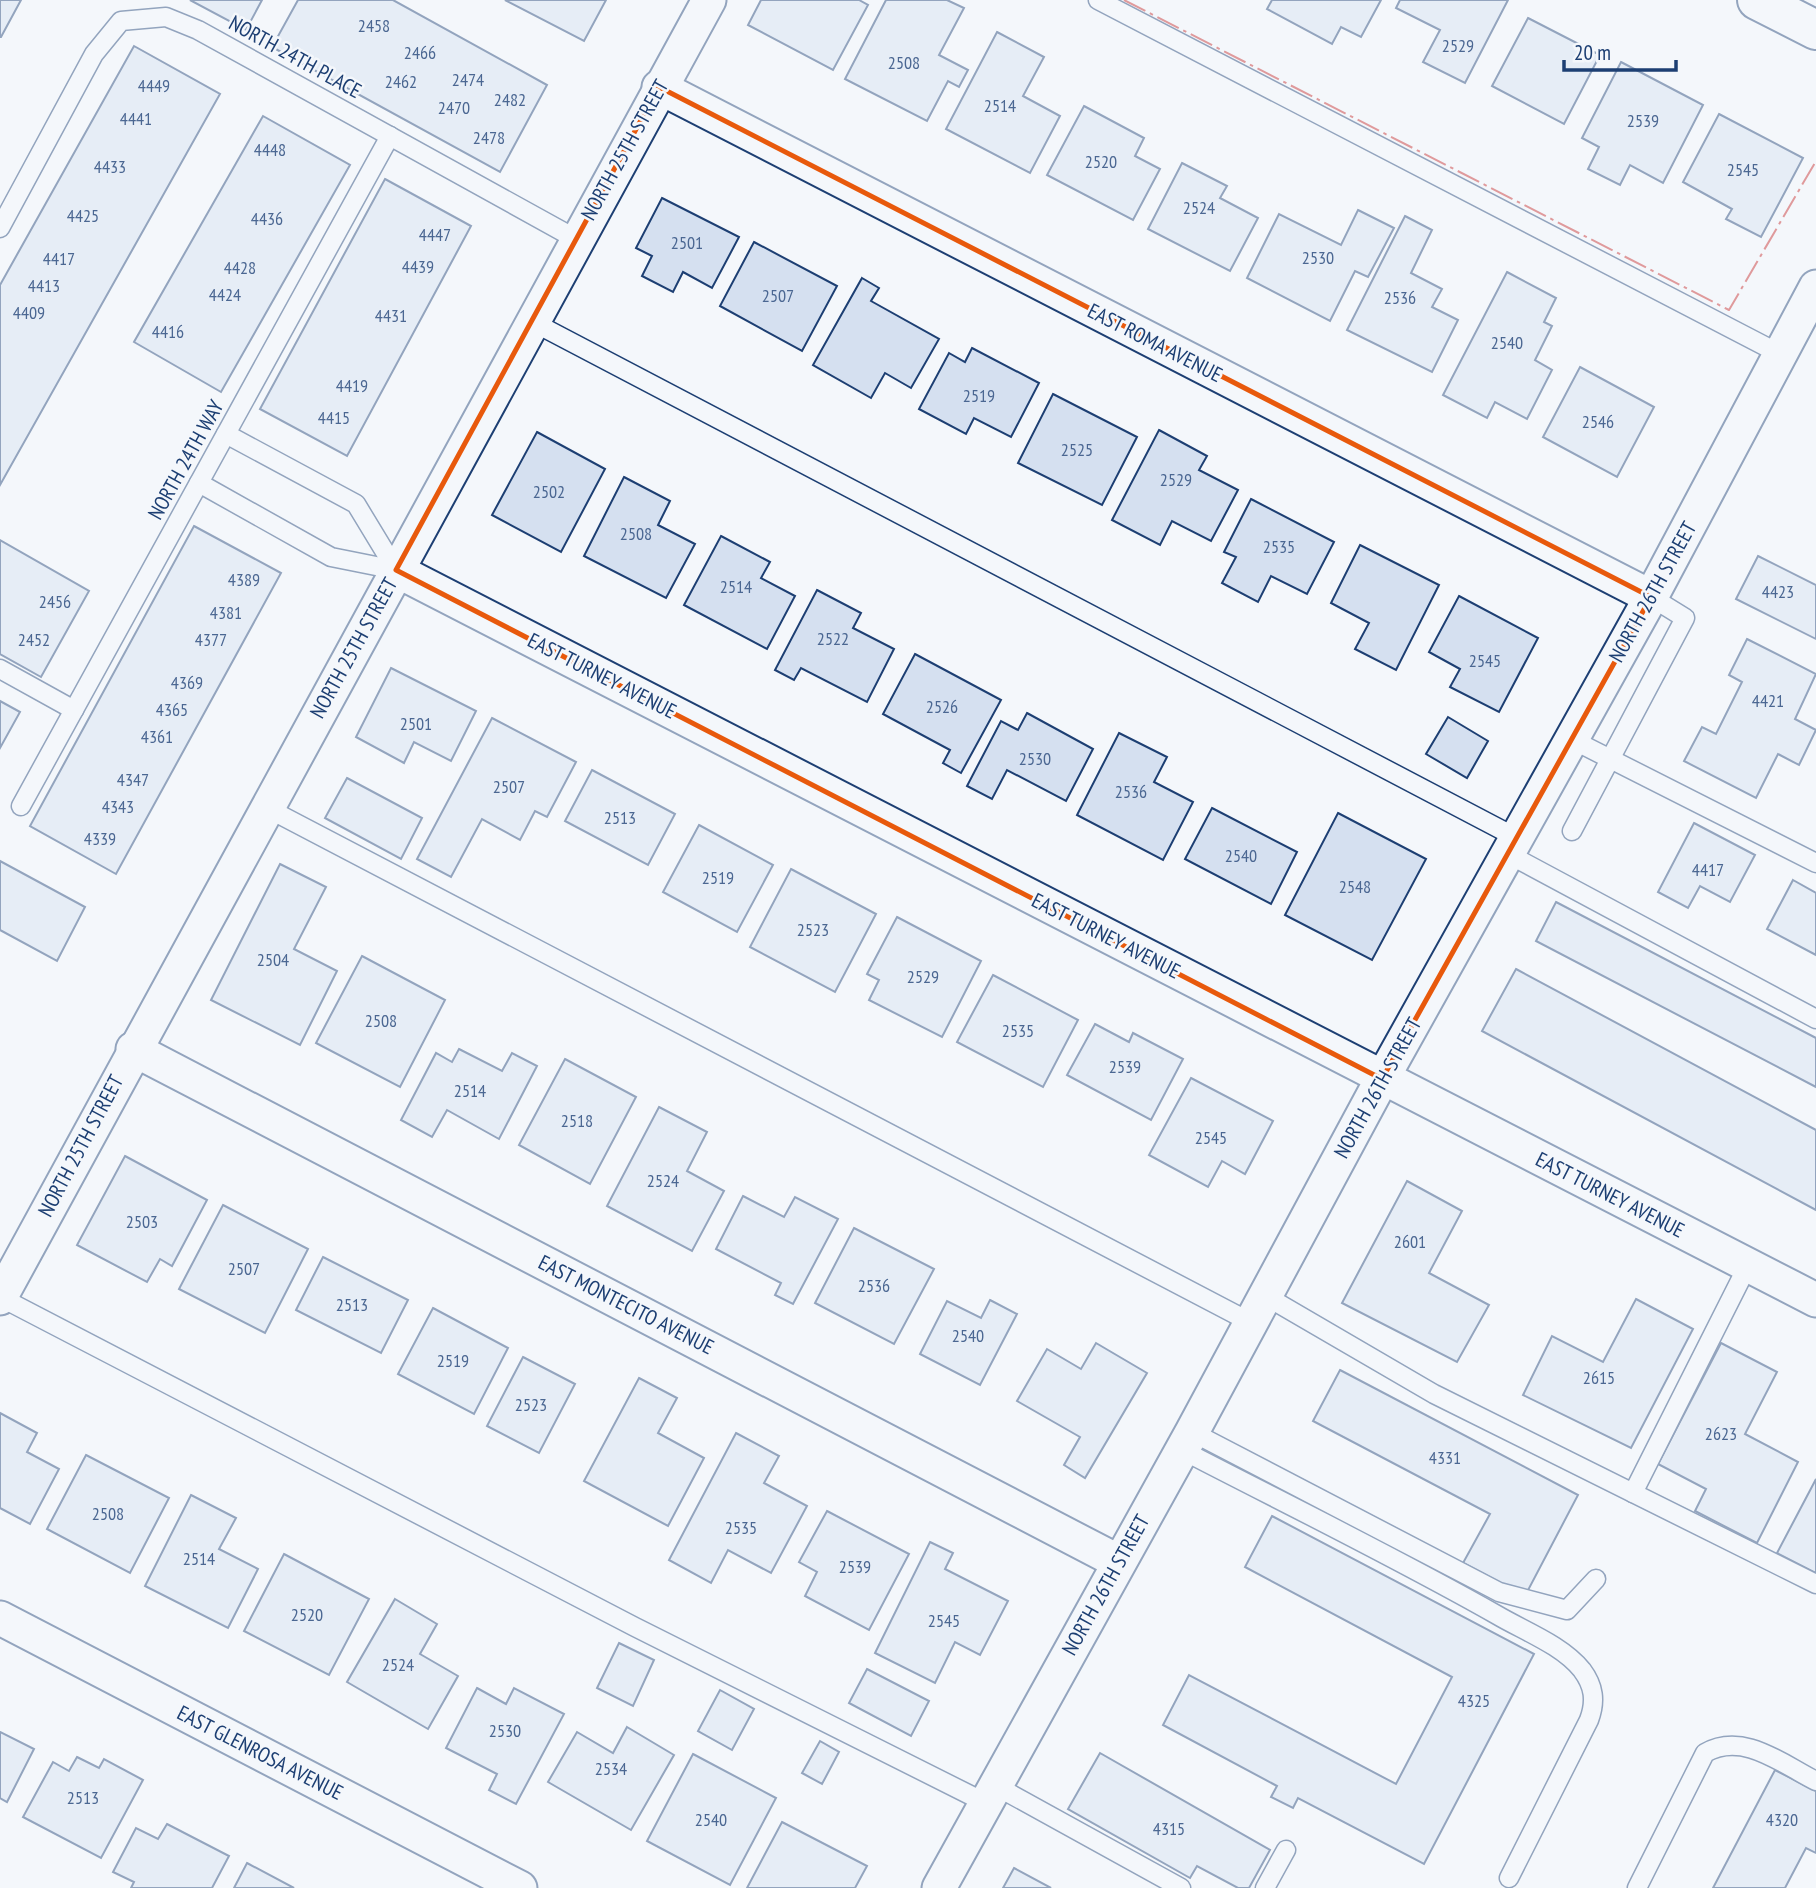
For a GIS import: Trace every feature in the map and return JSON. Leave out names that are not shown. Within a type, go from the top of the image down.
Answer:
[{"type":"street","name":"NORTH 25TH STREET","points":[[0,1298],[133,1049],[709,0]]},
{"type":"street","points":[[1757,0],[1816,30]]},
{"type":"street","name":"EAST ROMA AVENUE","points":[[659,87],[1651,597]]},
{"type":"street","name":"NORTH 26TH STREET","points":[[939,1888],[1382,1079],[1651,597],[1816,287]]},
{"type":"street","name":"EAST TURNEY AVENUE","points":[[396,570],[1816,1300]]},
{"type":"street","name":"EAST MONTECITO AVENUE","points":[[133,1049],[1119,1562]]},
{"type":"street","name":"EAST GLENROSA AVENUE","points":[[0,1618],[520,1888]]},
{"type":"lane","points":[[1098,0],[1782,355]]},
{"type":"lane","name":"NORTH 24TH PLACE","points":[[0,228],[94,54],[121,21],[166,17],[198,30],[576,239]]},
{"type":"lane","name":"NORTH 24TH WAY","points":[[21,806],[390,136]]},
{"type":"lane","points":[[531,321],[1512,846],[1816,1019]]},
{"type":"lane","points":[[226,434],[356,504],[396,570]]},
{"type":"lane","points":[[199,483],[331,557],[396,570]]},
{"type":"lane","points":[[1572,831],[1685,618],[1651,597]]},
{"type":"lane","points":[[0,669],[74,710]]},
{"type":"lane","points":[[1571,739],[1816,863]]},
{"type":"lane","points":[[267,808],[1257,1309],[1816,1584]]},
{"type":"lane","points":[[1633,1493],[1748,1265]]},
{"type":"lane","points":[[0,1298],[635,1627],[991,1794],[1181,1888]]},
{"type":"lane","points":[[1186,1441],[1499,1592],[1567,1610],[1596,1579]]},
{"type":"lane","points":[[1186,1441],[1555,1648],[1581,1669],[1593,1692],[1594,1706],[1590,1720],[1509,1878]]},
{"type":"lane","points":[[1637,1888],[1705,1754],[1717,1746],[1739,1745],[1753,1748],[1816,1781]]},
{"type":"lane","points":[[1265,1888],[1286,1850]]},
{"type":"highlighted area","points":[[659,87],[1651,597],[1382,1079],[396,570]]},
{"type":"building","points":[[0,0],[21,0],[1,37],[0,37]]},
{"type":"building","points":[[190,0],[262,0],[246,30]]},
{"type":"building","points":[[298,0],[393,0],[547,85],[500,172],[272,47]]},
{"type":"building","points":[[505,0],[606,0],[584,41]]},
{"type":"building","points":[[761,0],[859,0],[868,5],[833,70],[748,25]]},
{"type":"building","points":[[886,0],[947,0],[964,8],[939,55],[968,70],[959,87],[948,81],[927,121],[845,79]]},
{"type":"building","points":[[1272,0],[1381,0],[1361,37],[1341,27],[1332,44],[1267,9]]},
{"type":"building","points":[[1400,0],[1508,0],[1465,83],[1423,62],[1440,30],[1396,8]]},
{"type":"building","points":[[1528,18],[1600,55],[1564,124],[1492,86]]},
{"type":"building","points":[[997,32],[1044,57],[1023,96],[1060,116],[1030,173],[946,129]]},
{"type":"building","points":[[134,46],[220,94],[0,485],[0,285]]},
{"type":"building","points":[[1621,62],[1703,105],[1663,183],[1630,165],[1620,185],[1588,169],[1599,147],[1582,138]]},
{"type":"building","points":[[1084,106],[1144,138],[1135,156],[1160,169],[1133,220],[1047,175]]},
{"type":"building","points":[[1719,114],[1803,158],[1761,237],[1726,219],[1732,209],[1683,182]]},
{"type":"building","points":[[263,116],[350,165],[221,392],[134,342]]},
{"type":"building","points":[[1182,163],[1227,186],[1220,198],[1258,218],[1230,271],[1148,229]]},
{"type":"building","points":[[385,179],[471,226],[347,456],[260,409]]},
{"type":"building","points":[[662,198],[739,237],[712,288],[683,272],[673,292],[642,276],[652,256],[636,248]]},
{"type":"building","points":[[1358,210],[1394,228],[1368,277],[1355,271],[1330,321],[1247,278],[1279,214],[1341,245]]},
{"type":"building","points":[[1405,216],[1432,230],[1411,273],[1442,289],[1432,307],[1458,320],[1432,372],[1347,330]]},
{"type":"building","points":[[754,242],[837,286],[802,351],[720,306]]},
{"type":"building","points":[[1507,272],[1556,298],[1544,322],[1552,326],[1535,360],[1552,370],[1527,419],[1495,402],[1487,418],[1443,395]]},
{"type":"building","points":[[862,278],[879,288],[871,301],[939,339],[911,388],[885,373],[871,398],[813,365]]},
{"type":"building","points":[[972,348],[1039,383],[1011,437],[974,418],[966,434],[919,409],[949,353],[965,362]]},
{"type":"building","points":[[1580,367],[1654,407],[1617,477],[1543,437]]},
{"type":"building","points":[[1053,394],[1137,437],[1102,505],[1018,463]]},
{"type":"building","points":[[1159,430],[1207,456],[1199,470],[1238,490],[1211,541],[1172,521],[1160,545],[1112,520]]},
{"type":"building","points":[[537,432],[605,469],[561,552],[492,515]]},
{"type":"building","points":[[624,477],[670,501],[658,525],[695,544],[666,598],[584,556]]},
{"type":"building","points":[[1251,499],[1334,542],[1307,594],[1271,576],[1258,602],[1222,583],[1236,557],[1224,552]]},
{"type":"building","points":[[194,526],[281,573],[116,874],[30,826]]},
{"type":"building","points":[[721,536],[770,562],[761,578],[795,596],[767,649],[684,605]]},
{"type":"building","points":[[0,540],[89,591],[41,677],[0,654]]},
{"type":"building","points":[[1360,545],[1439,585],[1396,670],[1355,649],[1369,623],[1331,603]]},
{"type":"building","points":[[1758,556],[1816,585],[1816,639],[1736,599]]},
{"type":"building","points":[[817,590],[861,613],[853,628],[894,649],[867,702],[801,668],[794,680],[775,670]]},
{"type":"building","points":[[1459,596],[1538,638],[1499,712],[1450,687],[1460,669],[1429,652]]},
{"type":"building","points":[[1747,639],[1816,674],[1795,719],[1816,730],[1799,765],[1778,754],[1756,798],[1684,761],[1702,727],[1716,734],[1742,682],[1729,675]]},
{"type":"building","points":[[915,654],[1001,700],[961,773],[943,763],[950,750],[883,714]]},
{"type":"building","points":[[391,668],[476,711],[451,761],[414,742],[404,763],[356,737]]},
{"type":"building","points":[[0,701],[20,712],[0,748]]},
{"type":"building","points":[[1027,713],[1093,749],[1066,801],[1007,770],[992,799],[967,786],[1001,721],[1018,730]]},
{"type":"building","points":[[1448,717],[1488,741],[1467,778],[1426,754]]},
{"type":"building","points":[[492,718],[576,762],[547,817],[535,811],[520,840],[482,819],[451,877],[417,859]]},
{"type":"building","points":[[1119,733],[1167,757],[1154,782],[1193,802],[1163,860],[1077,815]]},
{"type":"building","points":[[592,770],[675,814],[648,865],[565,821]]},
{"type":"building","points":[[347,778],[422,818],[401,859],[325,818]]},
{"type":"building","points":[[1212,808],[1297,852],[1271,904],[1185,859]]},
{"type":"building","points":[[1338,813],[1426,859],[1372,960],[1285,915]]},
{"type":"building","points":[[1694,823],[1755,855],[1730,902],[1700,886],[1688,908],[1658,892]]},
{"type":"building","points":[[699,825],[773,865],[737,932],[663,892]]},
{"type":"building","points":[[0,861],[85,907],[57,961],[0,930]]},
{"type":"building","points":[[280,864],[326,887],[294,949],[337,971],[300,1045],[211,1000]]},
{"type":"building","points":[[791,869],[876,914],[835,992],[750,947]]},
{"type":"building","points":[[1793,880],[1816,893],[1816,955],[1767,929]]},
{"type":"building","points":[[1556,902],[1816,1038],[1816,1087],[1536,941]]},
{"type":"building","points":[[897,917],[981,961],[942,1037],[869,1000],[879,980],[867,974]]},
{"type":"building","points":[[362,956],[445,1000],[400,1087],[316,1043]]},
{"type":"building","points":[[1516,969],[1816,1130],[1816,1210],[1482,1031]]},
{"type":"building","points":[[993,975],[1078,1020],[1043,1087],[957,1042]]},
{"type":"building","points":[[1095,1024],[1129,1042],[1133,1033],[1183,1059],[1151,1120],[1067,1075]]},
{"type":"building","points":[[459,1049],[502,1071],[512,1053],[537,1066],[499,1139],[447,1110],[432,1137],[401,1120],[436,1053],[452,1062]]},
{"type":"building","points":[[565,1059],[636,1097],[590,1184],[519,1145]]},
{"type":"building","points":[[1191,1078],[1273,1121],[1245,1174],[1222,1161],[1208,1187],[1149,1155]]},
{"type":"building","points":[[659,1107],[707,1132],[687,1171],[724,1191],[692,1251],[607,1206]]},
{"type":"building","points":[[125,1156],[207,1200],[172,1266],[160,1259],[147,1282],[77,1245]]},
{"type":"building","points":[[1407,1181],[1462,1211],[1429,1273],[1489,1305],[1457,1362],[1342,1303]]},
{"type":"building","points":[[743,1196],[784,1217],[795,1197],[838,1219],[793,1304],[775,1295],[781,1283],[716,1249]]},
{"type":"building","points":[[223,1205],[308,1249],[265,1333],[179,1289]]},
{"type":"building","points":[[854,1228],[934,1269],[894,1344],[815,1303]]},
{"type":"building","points":[[323,1257],[408,1300],[381,1353],[296,1310]]},
{"type":"building","points":[[1636,1299],[1693,1329],[1631,1448],[1523,1395],[1552,1336],[1603,1362]]},
{"type":"building","points":[[990,1300],[1017,1314],[980,1385],[920,1354],[947,1301],[981,1318]]},
{"type":"building","points":[[433,1308],[508,1348],[474,1414],[398,1374]]},
{"type":"building","points":[[1096,1343],[1147,1373],[1085,1478],[1064,1465],[1080,1437],[1017,1401],[1047,1349],[1081,1369]]},
{"type":"building","points":[[1721,1343],[1777,1372],[1745,1434],[1798,1462],[1757,1543],[1695,1511],[1706,1489],[1658,1464]]},
{"type":"building","points":[[523,1357],[575,1384],[539,1453],[487,1426]]},
{"type":"building","points":[[1340,1370],[1578,1495],[1525,1596],[1463,1563],[1490,1514],[1313,1421]]},
{"type":"building","points":[[639,1378],[677,1398],[658,1433],[704,1458],[668,1526],[584,1481]]},
{"type":"building","points":[[0,1413],[37,1433],[27,1452],[59,1469],[30,1524],[0,1508]]},
{"type":"building","points":[[736,1433],[779,1456],[764,1483],[807,1506],[771,1573],[728,1550],[711,1583],[669,1560]]},
{"type":"building","points":[[86,1455],[169,1498],[130,1573],[47,1529]]},
{"type":"building","points":[[1816,1479],[1816,1573],[1777,1553]]},
{"type":"building","points":[[191,1495],[236,1518],[219,1549],[258,1569],[228,1628],[145,1586]]},
{"type":"building","points":[[827,1511],[909,1554],[869,1630],[805,1596],[817,1572],[799,1562]]},
{"type":"building","points":[[1272,1516],[1534,1654],[1424,1864],[1298,1798],[1293,1808],[1271,1797],[1277,1786],[1163,1725],[1189,1675],[1396,1784],[1452,1677],[1245,1567]]},
{"type":"building","points":[[930,1542],[953,1553],[945,1569],[1008,1601],[980,1655],[955,1642],[935,1683],[875,1653]]},
{"type":"building","points":[[284,1554],[369,1599],[329,1675],[244,1631]]},
{"type":"building","points":[[395,1599],[437,1624],[420,1654],[458,1676],[428,1729],[347,1682]]},
{"type":"building","points":[[619,1643],[654,1660],[633,1706],[597,1688]]},
{"type":"building","points":[[867,1669],[929,1701],[911,1736],[849,1703]]},
{"type":"building","points":[[477,1688],[506,1704],[514,1688],[564,1714],[516,1804],[489,1790],[497,1774],[446,1748]]},
{"type":"building","points":[[720,1690],[754,1709],[732,1750],[698,1731]]},
{"type":"building","points":[[627,1727],[674,1755],[631,1830],[548,1782],[577,1732],[613,1753]]},
{"type":"building","points":[[0,1732],[34,1749],[7,1802],[0,1798]]},
{"type":"building","points":[[820,1741],[839,1752],[822,1784],[802,1773]]},
{"type":"building","points":[[1100,1753],[1270,1850],[1249,1888],[1238,1888],[1197,1866],[1190,1878],[1068,1809]]},
{"type":"building","points":[[693,1754],[776,1798],[730,1885],[647,1841]]},
{"type":"building","points":[[77,1757],[99,1768],[104,1759],[143,1780],[101,1858],[23,1817],[53,1762],[69,1771]]},
{"type":"building","points":[[1775,1770],[1816,1791],[1816,1853],[1806,1848],[1785,1888],[1713,1888]]},
{"type":"building","points":[[782,1822],[867,1866],[855,1888],[747,1888]]},
{"type":"building","points":[[167,1824],[229,1856],[212,1888],[131,1888],[134,1882],[113,1872],[136,1828],[158,1839]]},
{"type":"building","points":[[247,1863],[294,1888],[234,1888]]},
{"type":"building","points":[[1014,1868],[1051,1888],[1003,1888]]},
{"type":"power","points":[[1124,0],[1729,310],[1816,161]]}]
